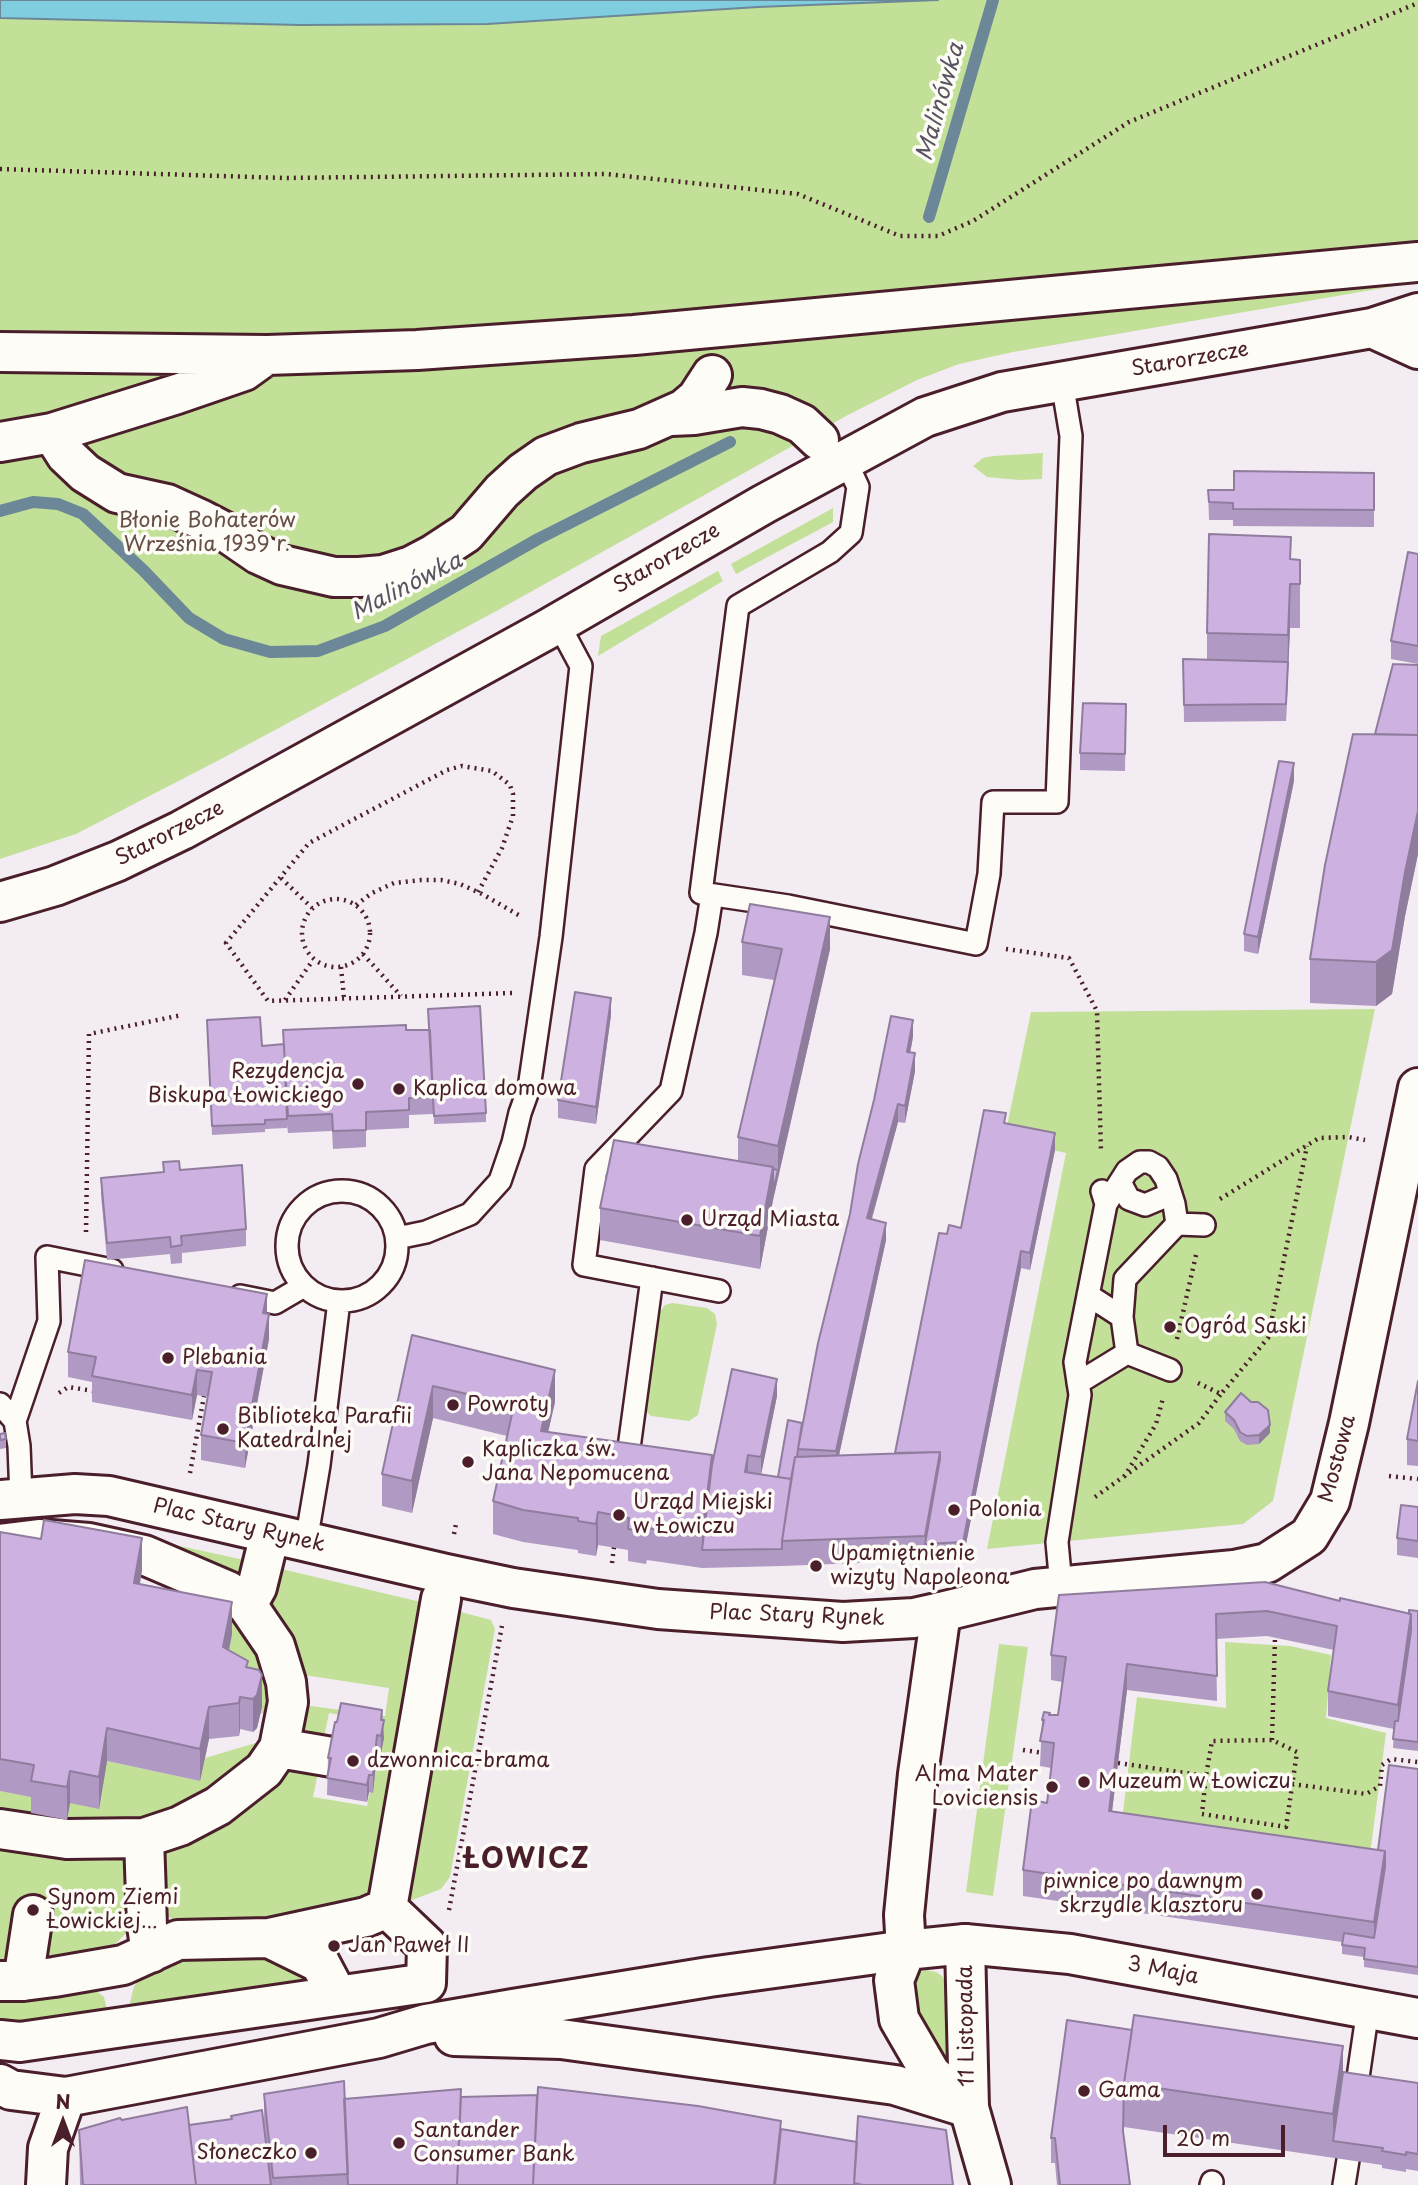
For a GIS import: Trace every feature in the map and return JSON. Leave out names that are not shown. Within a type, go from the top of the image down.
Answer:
[{"type":"street","points":[[0,352],[267,355],[417,350],[634,335],[1418,262]]},
{"type":"street","name":"Starorzecze","points":[[0,902],[55,886],[118,861],[182,830],[558,623],[832,449],[1002,392],[1372,328],[1418,313]]},
{"type":"street","points":[[1372,328],[1418,348]]},
{"type":"street","name":"Starorzecze","points":[[1372,328],[1418,334]]},
{"type":"street","points":[[0,442],[52,433],[177,394],[244,371],[267,355]]},
{"type":"street","points":[[52,433],[66,455],[85,473],[117,493],[167,504],[229,534],[258,554],[282,565],[334,577],[383,575],[411,566],[435,554],[466,533],[502,491],[546,456],[581,443],[639,429],[684,409],[696,398],[712,375]]},
{"type":"street","points":[[669,416],[742,407],[761,409],[802,424],[832,449]]},
{"type":"street","name":"Mostowa","points":[[941,1612],[1035,1589],[1234,1570],[1267,1563],[1309,1536],[1331,1501],[1418,1088]]},
{"type":"street","name":"Plac Stary Rynek","points":[[6,1543],[9,1520],[22,1505],[75,1494],[109,1496],[513,1588],[658,1609],[843,1622],[914,1618],[941,1612]]},
{"type":"street","points":[[247,1605],[288,1538]]},
{"type":"street","points":[[0,1829],[67,1839],[144,1838],[180,1826],[218,1806],[264,1770],[279,1748],[288,1702],[286,1682],[275,1646],[247,1605],[228,1591],[145,1555],[89,1543],[39,1539],[6,1543]]},
{"type":"street","points":[[387,1909],[441,1600]]},
{"type":"street","points":[[0,2084],[11,2090],[66,2097],[379,2038],[426,2024],[540,2004],[906,1950],[904,1915],[918,1774],[941,1612]]},
{"type":"street","points":[[279,1748],[332,1757]]},
{"type":"street","points":[[375,1765],[412,1772]]},
{"type":"street","points":[[144,1838],[147,1926],[151,1952]]},
{"type":"street","points":[[33,1915],[12,1981],[123,1965],[178,1940],[269,1938],[366,1917],[387,1909]]},
{"type":"street","points":[[0,2040],[20,2042],[426,1983],[427,1946],[387,1909]]},
{"type":"street","points":[[269,1938],[320,1963],[337,1994]]},
{"type":"street","name":"3 Maja","points":[[906,1950],[965,1944],[1070,1954],[1418,2018]]},
{"type":"street","name":"11 Listopada","points":[[965,1944],[970,2108],[991,2185]]},
{"type":"street","name":"11 Listopada","points":[[906,1950],[894,1980],[899,2019],[931,2074],[970,2108]]},
{"type":"street","points":[[114,1966],[119,2028]]},
{"type":"street","points":[[379,2038],[426,2035],[561,2039],[895,2085],[970,2108]]},
{"type":"street","points":[[46,2185],[48,2148],[66,2097]]},
{"type":"lane","points":[[832,449],[858,487],[851,533],[830,552],[738,606],[701,892],[788,906],[976,944],[989,874],[993,802],[1057,802],[1071,436],[1062,382]]},
{"type":"lane","points":[[397,1238],[426,1232],[470,1214],[500,1181],[529,1088],[551,932],[581,666],[558,623]]},
{"type":"lane","points":[[712,895],[671,1091],[596,1169],[584,1265],[719,1291]]},
{"type":"lane","points":[[1061,1586],[1057,1542],[1080,1395],[1076,1362],[1109,1192],[1127,1171],[1140,1162],[1149,1162],[1162,1173],[1171,1194],[1177,1224]]},
{"type":"lane","points":[[342,1191],[367,1197],[387,1214],[397,1238],[393,1265],[378,1288],[353,1300],[326,1299],[304,1286],[290,1264],[287,1238],[297,1214],[316,1197],[328,1192],[342,1191]]},
{"type":"lane","points":[[1109,1192],[1145,1205],[1171,1194]]},
{"type":"lane","points":[[1127,1353],[1122,1317],[1125,1279],[1177,1224],[1204,1225]]},
{"type":"lane","points":[[22,1505],[15,1420],[49,1321],[47,1257],[126,1273]]},
{"type":"lane","points":[[625,1475],[652,1278]]},
{"type":"lane","points":[[221,1292],[275,1303],[304,1286]]},
{"type":"lane","points":[[1088,1295],[1122,1317]]},
{"type":"lane","points":[[288,1538],[319,1465],[339,1301]]},
{"type":"lane","points":[[1078,1382],[1127,1353]]},
{"type":"lane","points":[[1127,1353],[1170,1370]]},
{"type":"lane","points":[[0,1404],[15,1420]]},
{"type":"lane","points":[[1356,2091],[1368,2010]]},
{"type":"lane","points":[[1344,2185],[1348,2160]]},
{"type":"path","points":[[0,169],[285,177],[606,174],[798,194],[900,236],[938,236],[973,221],[1129,122],[1418,3]]},
{"type":"path","points":[[478,892],[502,849],[513,816],[513,794],[510,785],[502,777],[492,771],[471,766],[447,770],[309,843],[226,943],[268,1001],[542,992]]},
{"type":"path","points":[[281,878],[312,908]]},
{"type":"path","points":[[356,905],[372,893],[394,883],[421,880],[451,882],[478,892],[551,932]]},
{"type":"path","points":[[341,898],[356,905],[369,922],[371,934],[363,954],[350,965],[341,967],[325,966],[313,960],[301,937],[302,924],[312,908],[328,899],[341,898]]},
{"type":"path","points":[[976,944],[1069,958],[1097,1011],[1109,1192]]},
{"type":"path","points":[[363,954],[401,996]]},
{"type":"path","points":[[285,1000],[313,960]]},
{"type":"path","points":[[341,967],[344,998]]},
{"type":"path","points":[[85,1265],[89,1034],[182,1014]]},
{"type":"path","points":[[1124,1477],[1156,1424],[1208,1206],[1319,1138],[1348,1137],[1366,1141]]},
{"type":"path","points":[[1060,1521],[1199,1423],[1268,1339],[1307,1145]]},
{"type":"path","points":[[1170,1370],[1221,1394]]},
{"type":"path","points":[[68,1387],[94,1391]]},
{"type":"path","points":[[190,1474],[204,1396]]},
{"type":"path","points":[[1389,1476],[1418,1479]]},
{"type":"path","points":[[611,1568],[614,1547]]},
{"type":"path","points":[[448,1916],[485,1727],[502,1626],[500,1620]]},
{"type":"path","points":[[1272,1740],[1275,1638]]},
{"type":"path","points":[[1272,1740],[1297,1752],[1286,1827],[1202,1814],[1206,1776],[1212,1741],[1272,1740]]},
{"type":"path","points":[[1023,1750],[1043,1753]]},
{"type":"path","points":[[1292,1784],[1366,1794],[1380,1786],[1382,1765],[1391,1759],[1418,1762]]},
{"type":"path","points":[[1118,1763],[1206,1776]]},
{"type":"green space","name":"Błonie Bohaterów Września 1939 r.","points":[[938,0],[1418,0],[1418,282],[1013,352],[959,364],[917,380],[848,415],[500,609],[223,758],[76,834],[0,859],[0,18],[300,25],[487,24],[758,7]]},
{"type":"green space","points":[[1043,453],[1042,479],[987,477],[973,466],[983,458],[993,456]]},
{"type":"green space","points":[[833,508],[833,522],[736,574],[731,564]]},
{"type":"green space","points":[[718,571],[723,581],[598,656],[601,636]]},
{"type":"green space","name":"Ogród Saski","points":[[1375,1009],[1273,1501],[1243,1524],[987,1549],[1066,1153],[1004,1140],[1031,1012]]},
{"type":"green space","points":[[672,1303],[707,1308],[715,1314],[717,1324],[698,1415],[689,1421],[651,1416],[645,1404],[659,1313],[665,1305]]},
{"type":"green space","points":[[88,1526],[258,1563],[250,1580]]},
{"type":"green space","points":[[269,1566],[425,1603],[371,1901],[342,1900],[283,1923],[183,1923],[169,1917],[157,1906],[161,1847],[284,1765],[318,1773],[313,1797],[367,1806],[383,1722],[329,1713],[324,1737],[306,1741],[300,1730],[305,1709],[311,1706],[385,1716],[389,1688],[304,1675],[293,1667],[266,1616]]},
{"type":"green space","points":[[212,1593],[270,1655],[269,1714],[260,1713],[262,1707],[179,1606]]},
{"type":"green space","points":[[457,1611],[491,1620],[495,1629],[450,1877],[441,1889],[407,1902]]},
{"type":"green space","points":[[1225,1642],[1290,1646],[1331,1655],[1326,1718],[1386,1733],[1369,1862],[1121,1828],[1137,1697],[1226,1708]]},
{"type":"green space","points":[[999,1644],[1028,1647],[993,1896],[966,1892]]},
{"type":"green space","points":[[259,1742],[268,1742],[237,1782],[131,1829],[0,1820],[0,1791],[34,1797],[32,1813],[66,1820],[70,1803],[107,1761],[200,1781],[205,1758]]},
{"type":"green space","points":[[0,1837],[129,1850],[134,1908],[127,1932],[105,1955],[0,1969]]},
{"type":"green space","points":[[278,1956],[318,1982],[126,2020],[134,1986],[143,1975],[166,1958]]},
{"type":"green space","points":[[926,1970],[942,1976],[950,1992],[949,2075],[919,2030],[911,1986],[916,1974]]},
{"type":"green space","points":[[89,1985],[104,1997],[110,2022],[0,2035],[0,1992]]},
{"type":"water","points":[[0,0],[938,0],[758,7],[487,24],[300,25],[0,18]]},
{"type":"building","points":[[1234,471],[1374,473],[1374,510],[1233,509],[1233,503],[1209,502],[1208,490],[1234,490]]},
{"type":"building","points":[[1209,534],[1291,537],[1290,559],[1300,560],[1300,584],[1290,584],[1288,635],[1207,633]]},
{"type":"building","points":[[1408,552],[1418,554],[1418,646],[1391,641]]},
{"type":"building","points":[[1183,659],[1288,662],[1286,704],[1184,705]]},
{"type":"building","points":[[1393,664],[1418,665],[1418,735],[1375,734]]},
{"type":"building","points":[[1083,703],[1126,704],[1125,754],[1080,753]]},
{"type":"building","points":[[1353,734],[1418,735],[1418,811],[1392,950],[1376,962],[1310,959],[1325,865]]},
{"type":"building","points":[[1279,761],[1294,763],[1258,937],[1244,934]]},
{"type":"building","points":[[750,904],[830,917],[778,1146],[738,1137],[782,949],[742,942]]},
{"type":"building","points":[[575,992],[611,998],[596,1107],[558,1100]]},
{"type":"building","points":[[480,1006],[486,1113],[434,1116],[428,1009]]},
{"type":"building","points":[[891,1016],[913,1020],[907,1052],[915,1053],[905,1106],[898,1104],[867,1218],[886,1223],[836,1451],[798,1449],[818,1343],[850,1214],[858,1164]]},
{"type":"building","points":[[260,1017],[262,1046],[284,1044],[287,1119],[265,1120],[265,1124],[212,1126],[207,1020]]},
{"type":"building","name":"Rezydencja Biskupa Łowickiego","points":[[406,1025],[406,1030],[430,1030],[433,1097],[409,1098],[409,1110],[366,1112],[366,1130],[333,1131],[332,1114],[288,1116],[283,1030]]},
{"type":"building","points":[[984,1110],[1006,1113],[1004,1123],[1055,1133],[1030,1253],[1021,1251],[963,1542],[925,1544],[940,1452],[895,1453],[939,1233],[947,1234],[949,1225],[961,1228]]},
{"type":"building","points":[[614,1140],[773,1167],[760,1236],[600,1208]]},
{"type":"building","points":[[179,1161],[180,1170],[242,1165],[246,1229],[181,1236],[182,1245],[171,1247],[170,1237],[107,1243],[101,1178],[164,1172],[163,1162]]},
{"type":"building","points":[[773,1169],[778,1170],[773,1191]]},
{"type":"building","name":"Plebania","points":[[85,1260],[267,1294],[263,1313],[269,1314],[245,1443],[201,1435],[212,1372],[197,1370],[192,1395],[92,1376],[96,1357],[68,1352]]},
{"type":"building","points":[[412,1335],[555,1370],[541,1431],[712,1455],[702,1535],[647,1528],[646,1531],[628,1529],[629,1518],[598,1512],[596,1524],[578,1521],[578,1518],[523,1510],[493,1501],[514,1405],[433,1386],[412,1481],[382,1474]]},
{"type":"building","points":[[732,1369],[777,1379],[761,1457],[748,1455],[745,1472],[791,1479],[782,1549],[702,1550],[712,1465]]},
{"type":"building","points":[[1418,1381],[1418,1441],[1407,1439]]},
{"type":"building","points":[[1241,1393],[1251,1402],[1258,1402],[1268,1410],[1270,1425],[1259,1435],[1247,1436],[1240,1432],[1234,1420],[1225,1412]]},
{"type":"building","points":[[788,1420],[802,1423],[791,1479],[778,1477]]},
{"type":"building","points":[[5,1433],[6,1439],[0,1440],[0,1434]]},
{"type":"building","points":[[940,1452],[925,1536],[782,1541],[795,1457]]},
{"type":"building","points":[[1401,1505],[1418,1507],[1418,1541],[1397,1538]]},
{"type":"building","points":[[44,1520],[142,1538],[134,1583],[232,1602],[223,1647],[248,1661],[246,1667],[259,1670],[262,1675],[257,1695],[253,1699],[240,1697],[239,1703],[209,1707],[200,1749],[107,1728],[99,1777],[70,1771],[67,1787],[31,1781],[34,1765],[0,1759],[0,1532],[41,1539]]},
{"type":"building","name":"Muzeum w Łowiczu","points":[[1265,1582],[1340,1601],[1340,1598],[1411,1614],[1398,1705],[1328,1691],[1337,1626],[1267,1611],[1216,1614],[1217,1676],[1127,1664],[1109,1811],[1385,1851],[1374,1922],[1023,1870],[1032,1800],[1047,1803],[1054,1743],[1040,1741],[1042,1720],[1044,1712],[1058,1715],[1066,1657],[1051,1655],[1059,1595]]},
{"type":"building","points":[[1409,1610],[1418,1611],[1418,1742],[1393,1739],[1411,1631]]},
{"type":"building","name":"dzwonnica-brama","points":[[341,1703],[382,1710],[381,1720],[384,1720],[381,1736],[377,1735],[373,1775],[369,1775],[367,1785],[327,1778],[331,1758],[328,1758]]},
{"type":"building","points":[[1389,1765],[1418,1769],[1418,1967],[1364,1959],[1365,1948],[1342,1945],[1344,1933],[1374,1938],[1385,1867],[1385,1851],[1378,1850]]},
{"type":"building","points":[[1134,2015],[1343,2046],[1333,2114],[1124,2083]]},
{"type":"building","points":[[1067,2020],[1132,2030],[1124,2083],[1123,2131],[1130,2185],[1060,2185],[1055,2138],[1051,2138]]},
{"type":"building","points":[[1343,2072],[1418,2083],[1418,2154],[1406,2152],[1406,2155],[1382,2151],[1383,2148],[1333,2141]]},
{"type":"building","points":[[344,2081],[348,2174],[273,2178],[264,2094]]},
{"type":"building","points":[[538,2087],[698,2106],[781,2121],[774,2185],[533,2185]]},
{"type":"building","points":[[461,2089],[457,2185],[348,2185],[344,2099]]},
{"type":"building","points":[[537,2095],[533,2185],[457,2185],[461,2097]]},
{"type":"building","points":[[187,2107],[196,2185],[83,2185],[79,2130],[120,2118],[122,2120]]},
{"type":"building","points":[[262,2110],[271,2185],[196,2185],[189,2125],[232,2119],[231,2116]]},
{"type":"building","points":[[858,2116],[946,2130],[953,2185],[854,2183]]},
{"type":"building","points":[[781,2129],[857,2142],[854,2185],[775,2185]]},
{"type":"waterway","name":"Malinówka","points":[[929,217],[993,0]]},
{"type":"waterway","name":"Malinówka","points":[[0,511],[33,502],[58,504],[83,514],[189,618],[224,639],[270,652],[318,651],[385,626],[538,539],[730,442]]},
{"type":"place","name":"Rezydencja Biskupa Łowickiego","points":[[358,1084]]},
{"type":"place","name":"Kaplica domowa","points":[[399,1089]]},
{"type":"place","name":"Urząd Miasta","points":[[687,1220]]},
{"type":"place","name":"Ogród Saski","points":[[1170,1327]]},
{"type":"place","name":"Plebania","points":[[168,1358]]},
{"type":"place","name":"Powroty","points":[[453,1405]]},
{"type":"place","name":"Biblioteka Parafii Katedralnej","points":[[223,1429]]},
{"type":"place","name":"Kapliczka św. Jana Nepomucena","points":[[468,1462]]},
{"type":"place","name":"Polonia","points":[[954,1510]]},
{"type":"place","name":"Urząd Miejski w Łowiczu","points":[[619,1515]]},
{"type":"place","name":"Upamiętnienie wizyty Napoleona","points":[[816,1566]]},
{"type":"place","name":"dzwonnica-brama","points":[[353,1761]]},
{"type":"place","name":"Muzeum w Łowiczu","points":[[1084,1782]]},
{"type":"place","name":"Alma Mater Loviciensis","points":[[1052,1787]]},
{"type":"place","name":"piwnice po dawnym skrzydle klasztoru","points":[[1257,1894]]},
{"type":"place","name":"Synom Ziemi Łowickiej...","points":[[33,1910]]},
{"type":"place","name":"Jan Paweł II","points":[[334,1946]]},
{"type":"place","name":"Gama","points":[[1084,2091]]},
{"type":"place","name":"Santander Consumer Bank","points":[[399,2143]]},
{"type":"place","name":"Słoneczko","points":[[311,2153]]},
{"type":"district","name":"ŁOWICZ","points":[[527,1860]]}]
